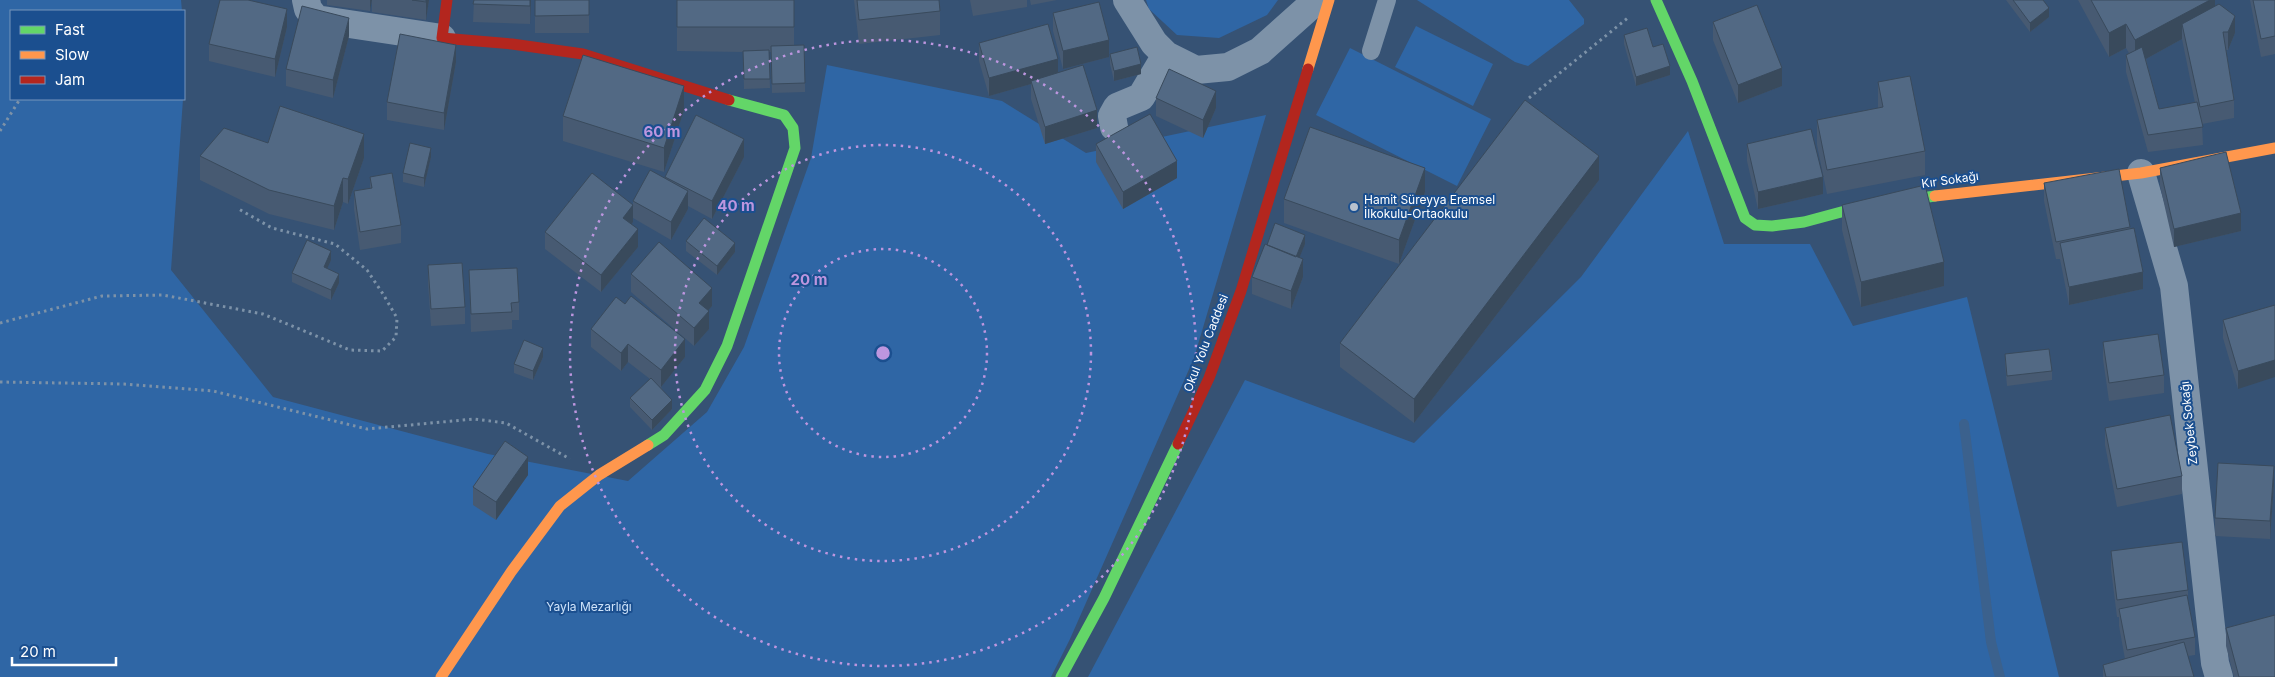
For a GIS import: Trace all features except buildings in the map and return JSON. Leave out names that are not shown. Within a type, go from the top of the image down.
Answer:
[{"type":"street","points":[[306,0],[308,9],[316,19],[442,38],[512,44],[582,54],[738,103],[784,115],[793,128],[795,148],[787,177],[727,346],[705,390],[664,435],[599,474],[560,506],[511,572],[441,677]]},
{"type":"street","points":[[442,38],[447,0]]},
{"type":"street","points":[[1127,0],[1154,43],[1166,55],[1196,70],[1228,68],[1260,51],[1317,0]]},
{"type":"street","name":"Okul Yolu Caddesi","points":[[1061,677],[1104,598],[1210,378],[1241,291],[1329,0]]},
{"type":"street","name":"Kır Sokağı","points":[[1656,0],[1673,33],[1691,77],[1745,218],[1755,224],[1772,226],[1804,222],[1856,208],[1958,192],[2141,173],[2275,148]]},
{"type":"street","points":[[1114,126],[1112,116],[1117,106],[1142,96],[1166,55]]},
{"type":"street","name":"Zeybek Sokağı","points":[[2141,173],[2174,286],[2214,663],[2219,677]]},
{"type":"lane","points":[[1371,51],[1387,0]]},
{"type":"path","points":[[1529,98],[1630,17]]},
{"type":"path","points":[[0,131],[19,100]]},
{"type":"path","points":[[0,323],[102,296],[163,295],[263,314],[350,350],[382,351],[396,336],[397,318],[383,294],[366,270],[335,244],[272,228],[238,208]]},
{"type":"path","points":[[0,382],[124,384],[212,391],[367,428],[474,419],[506,423],[599,474]]},
{"type":"green space","name":"Yayla Mezarlığı","points":[[0,0],[181,0],[182,10],[10,10],[10,100],[183,100],[171,270],[273,397],[488,454],[628,481],[707,412],[744,347],[811,158],[827,65],[1002,101],[1086,153],[1266,115],[1194,358],[1070,639],[1051,677],[0,677]]},
{"type":"green space","points":[[1146,0],[1278,0],[1267,15],[1219,38],[1177,35],[1149,9]]},
{"type":"green space","points":[[1417,0],[1569,0],[1584,19],[1584,24],[1528,66],[1515,62]]},
{"type":"green space","points":[[1416,26],[1493,64],[1473,106],[1395,67]]},
{"type":"green space","points":[[1350,48],[1491,119],[1457,186],[1316,115]]},
{"type":"green space","points":[[1688,131],[1724,244],[1810,244],[1853,326],[1967,297],[2059,677],[1088,677],[1245,380],[1414,443],[1581,277]]},
{"type":"waterway","points":[[1964,424],[1991,642],[2000,677]]},
{"type":"traffic: fast","points":[[1656,0],[1692,81],[1745,218],[1755,225],[1772,226],[1804,222],[1856,208],[1935,196]]},
{"type":"traffic: fast","points":[[648,445],[664,435],[705,390],[727,346],[795,148],[793,128],[784,115],[729,100]]},
{"type":"traffic: fast","points":[[1061,677],[1104,598],[1178,444]]},
{"type":"traffic: slow","points":[[1308,69],[1329,0]]},
{"type":"traffic: slow","points":[[1935,196],[2141,173],[2275,148]]},
{"type":"traffic: slow","points":[[441,677],[511,572],[560,506],[599,475],[648,445]]},
{"type":"traffic: jam","points":[[447,0],[442,38],[512,44],[583,54],[729,100]]},
{"type":"traffic: jam","points":[[1178,444],[1209,378],[1241,291],[1308,69]]},
{"type":"place","name":"Hamit Süreyya Eremsel İlkokulu-Ortaokulu","points":[[1354,207]]}]
